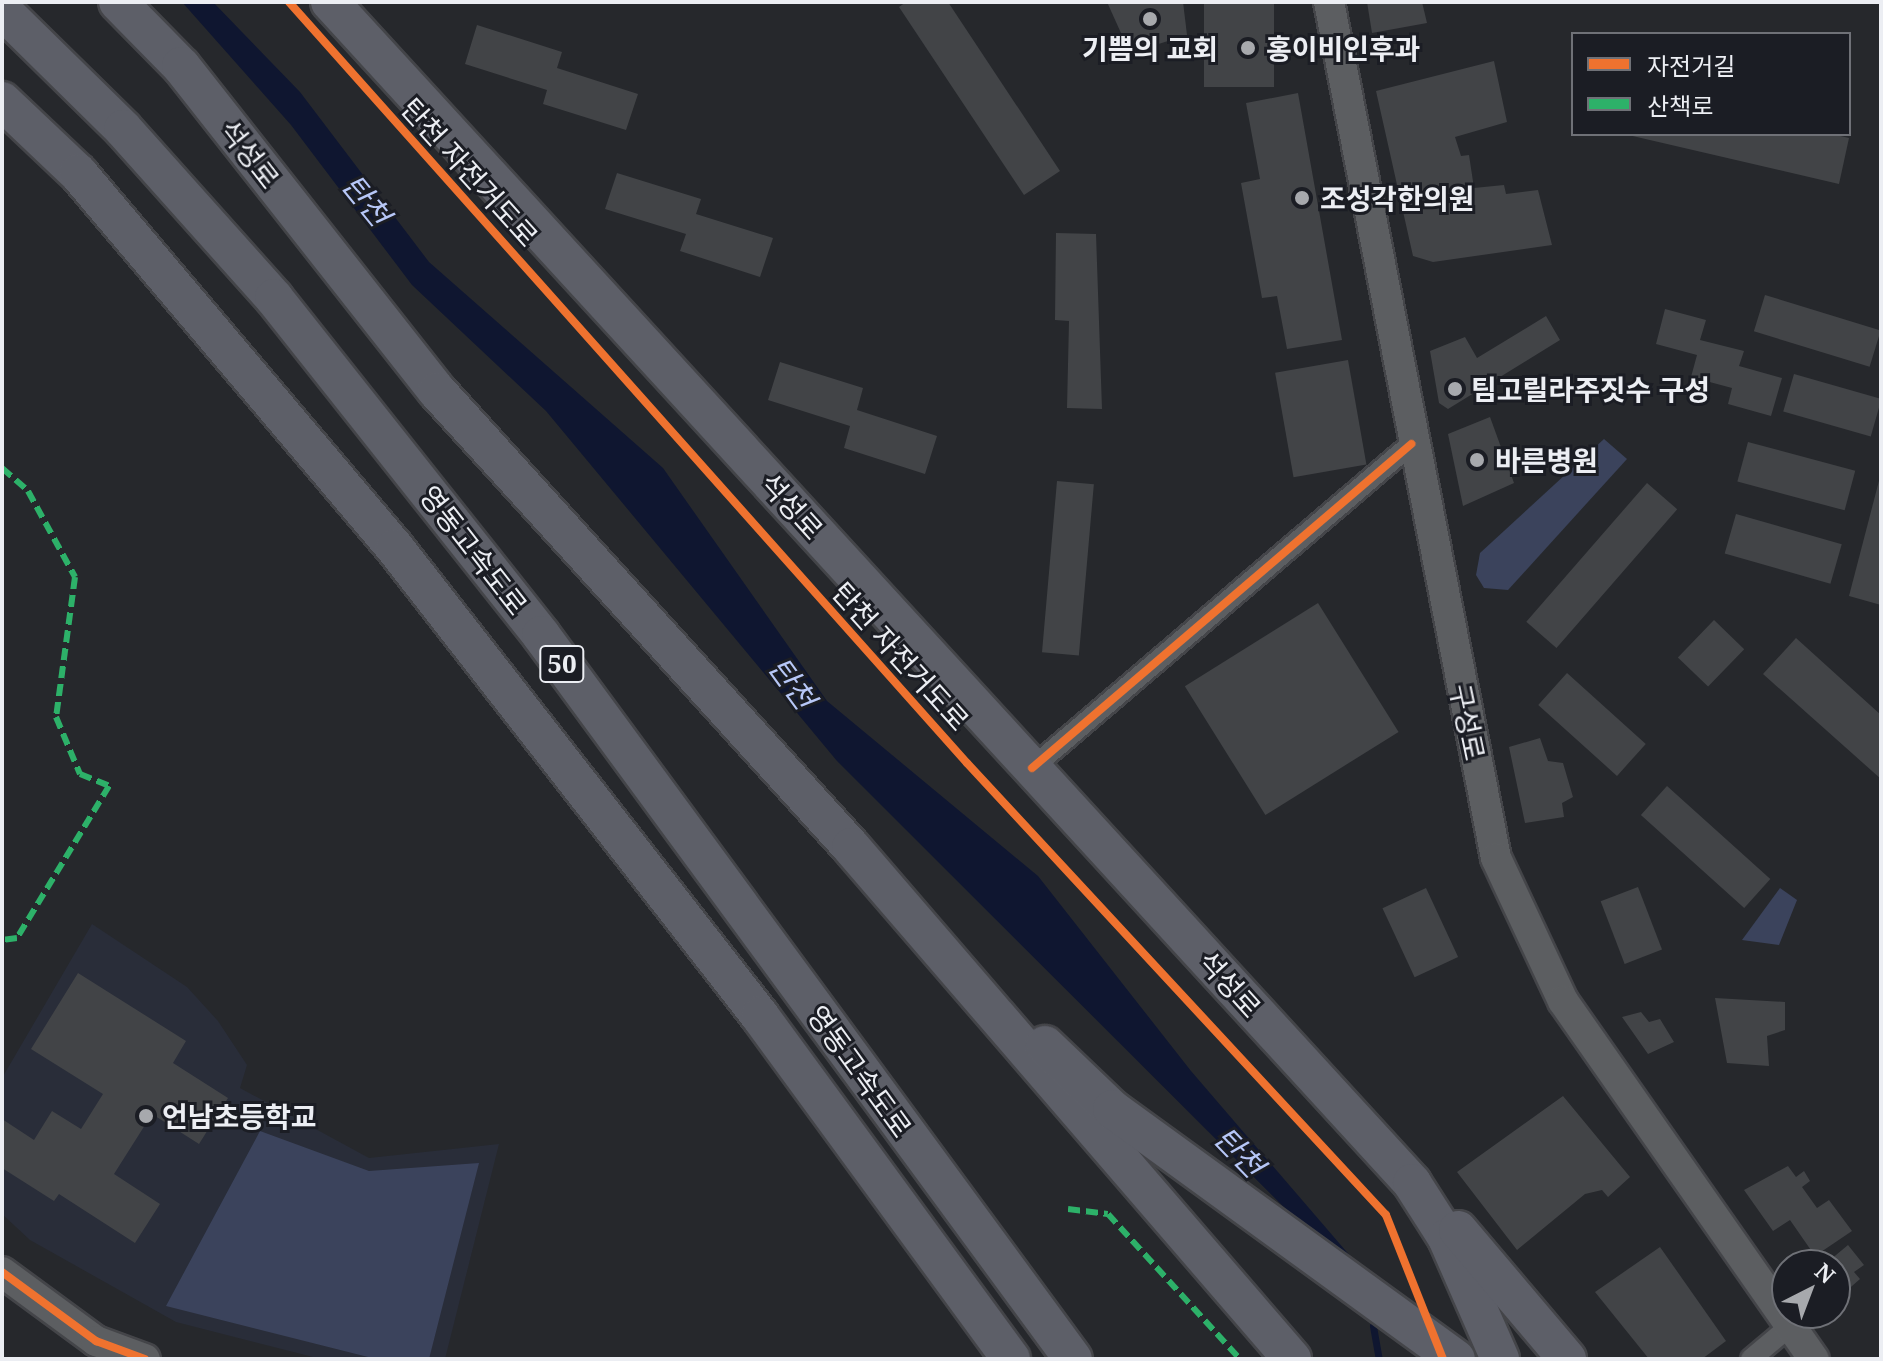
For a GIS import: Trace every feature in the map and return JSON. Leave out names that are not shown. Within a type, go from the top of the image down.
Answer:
[{"type":"highway","name":"석성로","points":[[118,2],[181,66],[437,391],[851,847],[1292,1359]]},
{"type":"highway","name":"석성로","points":[[330,2],[1412,1183],[1447,1238],[1500,1359]]},
{"type":"highway","name":"영동고속도로","points":[[2,10],[123,129],[274,298],[531,622],[1073,1359]]},
{"type":"highway","name":"영동고속도로","points":[[2,101],[78,173],[395,548],[760,1016],[1011,1359]]},
{"type":"highway","points":[[851,847],[939,921],[1026,1026],[1112,1109],[1456,1359]]},
{"type":"highway","points":[[1412,1183],[1567,1359]]},
{"type":"main road","name":"구성로","points":[[1329,2],[1411,444],[1496,858],[1563,1001],[1771,1301]]},
{"type":"main road","points":[[2,1272],[96,1341],[145,1359]]},
{"type":"main road","name":"구성로","points":[[1791,1329],[1814,1359]]},
{"type":"street","points":[[1032,768],[1411,444]]},
{"type":"street","points":[[1751,1359],[1787,1329]]},
{"type":"shaded area","points":[[1604,439],[1627,459],[1508,590],[1484,588],[1476,575],[1480,553]]},
{"type":"shaded area","points":[[1780,888],[1797,900],[1779,945],[1742,940]]},
{"type":"shaded area","name":"언남초등학교","points":[[92,924],[187,987],[218,1021],[247,1065],[240,1088],[369,1158],[499,1144],[445,1359],[321,1359],[176,1322],[30,1240],[2,1214],[2,1078]]},
{"type":"shaded area","points":[[260,1131],[369,1171],[479,1163],[429,1359],[376,1359],[166,1306]]},
{"type":"water","name":"탄천","points":[[182,2],[213,2],[300,92],[429,262],[663,468],[827,701],[1038,876],[1191,1071],[1376,1286],[1375,1332],[1349,1272],[837,761],[546,411],[412,285],[291,125]]},
{"type":"building","points":[[906,2],[948,2],[1060,171],[1024,195],[899,7]]},
{"type":"building","name":"기쁨의 교회","points":[[1107,2],[1183,2],[1187,35],[1130,53]]},
{"type":"building","points":[[1204,2],[1274,2],[1274,87],[1204,87]]},
{"type":"building","points":[[1367,2],[1422,2],[1427,23],[1372,33]]},
{"type":"building","points":[[477,25],[562,52],[557,68],[638,94],[626,130],[543,104],[547,90],[465,64]]},
{"type":"building","points":[[1494,61],[1507,122],[1455,137],[1461,156],[1469,155],[1474,188],[1504,185],[1506,194],[1538,190],[1552,245],[1433,262],[1413,256],[1376,91]]},
{"type":"building","points":[[1298,93],[1342,340],[1287,349],[1277,296],[1262,298],[1241,183],[1260,179],[1246,103]]},
{"type":"building","points":[[1633,136],[1840,136],[1849,138],[1839,184]]},
{"type":"building","points":[[617,173],[701,199],[696,214],[773,238],[760,277],[680,251],[686,234],[605,209]]},
{"type":"building","points":[[1056,233],[1096,234],[1102,409],[1067,408],[1069,321],[1055,320]]},
{"type":"building","points":[[1765,295],[1881,330],[1870,367],[1754,331]]},
{"type":"building","points":[[1665,309],[1706,320],[1700,340],[1744,351],[1739,366],[1782,378],[1771,416],[1728,404],[1732,388],[1691,377],[1697,355],[1656,344]]},
{"type":"building","points":[[1546,316],[1560,340],[1448,409],[1439,403],[1430,351],[1465,337],[1477,358]]},
{"type":"building","points":[[1348,360],[1366,464],[1294,477],[1275,373]]},
{"type":"building","points":[[780,362],[863,388],[857,410],[937,436],[925,474],[844,448],[850,426],[768,400]]},
{"type":"building","points":[[1794,374],[1881,399],[1871,437],[1783,411]]},
{"type":"building","points":[[1490,417],[1514,483],[1463,506],[1448,434]]},
{"type":"building","points":[[1748,442],[1855,471],[1845,510],[1737,482]]},
{"type":"building","points":[[1881,477],[1881,605],[1849,596]]},
{"type":"building","points":[[1057,481],[1094,484],[1079,656],[1042,652]]},
{"type":"building","points":[[1647,483],[1677,509],[1556,648],[1526,622]]},
{"type":"building","points":[[1736,514],[1842,544],[1830,584],[1725,553]]},
{"type":"building","points":[[1318,603],[1399,732],[1265,815],[1185,686]]},
{"type":"building","points":[[1714,620],[1744,649],[1708,687],[1678,657]]},
{"type":"building","points":[[1796,638],[1881,715],[1881,779],[1763,674]]},
{"type":"building","points":[[1567,673],[1646,744],[1617,776],[1538,705]]},
{"type":"building","points":[[1540,738],[1548,761],[1563,763],[1573,797],[1562,803],[1564,817],[1525,823],[1509,747]]},
{"type":"building","points":[[1667,786],[1770,879],[1744,908],[1641,815]]},
{"type":"building","points":[[1638,887],[1662,950],[1625,964],[1601,901]]},
{"type":"building","points":[[1426,888],[1458,957],[1415,977],[1382,908]]},
{"type":"building","points":[[78,973],[186,1041],[173,1063],[228,1098],[199,1144],[152,1114],[114,1174],[160,1204],[135,1243],[59,1194],[54,1201],[2,1168],[2,1119],[34,1140],[52,1111],[81,1129],[103,1094],[31,1049]]},
{"type":"building","points":[[1715,998],[1785,1002],[1785,1030],[1767,1036],[1769,1066],[1727,1063]]},
{"type":"building","points":[[1641,1012],[1649,1022],[1660,1019],[1674,1042],[1648,1054],[1622,1017]]},
{"type":"building","points":[[1563,1096],[1630,1177],[1608,1197],[1602,1190],[1585,1194],[1517,1250],[1457,1172]]},
{"type":"building","points":[[1788,1166],[1796,1177],[1804,1171],[1810,1181],[1802,1187],[1817,1208],[1829,1200],[1852,1231],[1825,1249],[1810,1249],[1790,1220],[1773,1231],[1744,1190]]},
{"type":"building","points":[[1848,1245],[1864,1265],[1854,1272],[1860,1279],[1851,1287],[1851,1249],[1843,1249]]},
{"type":"building","points":[[1660,1247],[1726,1341],[1702,1359],[1649,1359],[1595,1292]]},
{"type":"waterway","name":"탄천","points":[[1373,1326],[1379,1359]]},
{"type":"marked path","points":[[2,468],[28,491],[75,577],[56,717],[80,774],[109,786],[17,938],[2,940]]},
{"type":"marked path","points":[[1068,1209],[1108,1214],[1240,1359]]},
{"type":"cycle path","name":"탄천 자전거도로","points":[[289,2],[967,763],[1386,1215],[1443,1359]]},
{"type":"cycle path","points":[[1032,768],[1411,444]]},
{"type":"cycle path","points":[[2,1272],[96,1341],[145,1359]]},
{"type":"place","name":"기쁨의 교회","points":[[1150,19]]},
{"type":"place","name":"홍이비인후과","points":[[1248,48]]},
{"type":"place","name":"조성각한의원","points":[[1302,198]]},
{"type":"place","name":"팀고릴라주짓수 구성","points":[[1455,389]]},
{"type":"place","name":"바른병원","points":[[1477,460]]},
{"type":"place","name":"언남초등학교","points":[[146,1116]]}]
